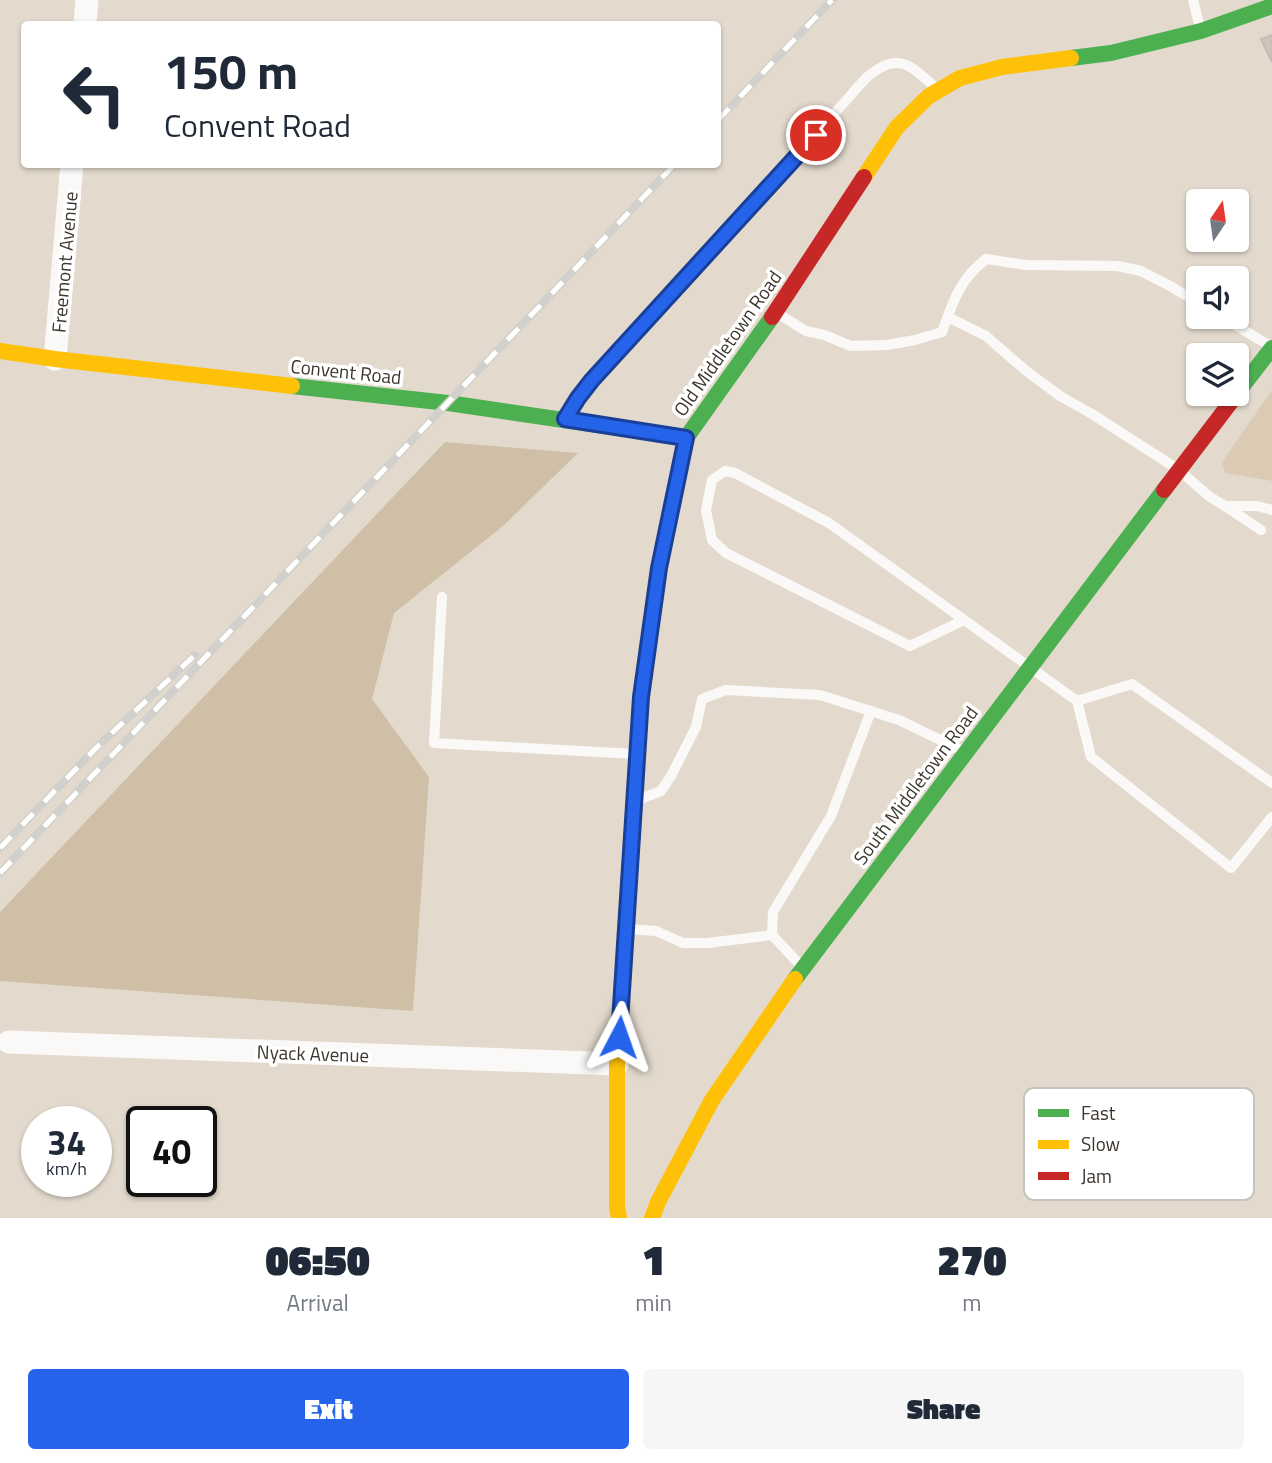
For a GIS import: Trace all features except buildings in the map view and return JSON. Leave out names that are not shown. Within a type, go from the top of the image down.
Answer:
[{"type":"street","points":[[85,21],[87,0]]},
{"type":"street","name":"Old Middletown Road","points":[[619,1218],[617,1064],[641,697],[659,568],[686,438],[776,311],[897,127],[929,96],[960,78],[1002,67],[1111,53],[1201,31],[1272,6]]},
{"type":"street","name":"Freemont Avenue","points":[[55,359],[72,168]]},
{"type":"street","name":"South Middletown Road","points":[[1249,378],[1272,348]]},
{"type":"street","name":"Convent Road","points":[[0,351],[448,403],[686,438]]},
{"type":"street","name":"South Middletown Road","points":[[652,1218],[712,1100],[780,1000],[1227,406]]},
{"type":"street","name":"Nyack Avenue","points":[[9,1042],[617,1064]]},
{"type":"lane","points":[[1193,0],[1201,31]]},
{"type":"lane","points":[[565,419],[596,375],[878,67],[902,63],[916,70],[938,90]]},
{"type":"lane","points":[[776,311],[806,331],[851,346],[887,345],[924,338],[942,332],[964,280],[985,259],[1026,265],[1118,266],[1141,271],[1186,295]]},
{"type":"lane","points":[[948,317],[986,337],[1060,396],[1179,470],[1210,496],[1261,530]]},
{"type":"lane","points":[[1241,329],[1272,348]]},
{"type":"lane","points":[[964,620],[910,646],[726,552],[712,540],[706,510],[712,480],[725,471],[735,473],[829,523],[1077,701],[1091,757],[1231,868],[1272,817]]},
{"type":"lane","points":[[1226,506],[1257,506],[1272,510]]},
{"type":"lane","points":[[442,597],[434,743],[637,754]]},
{"type":"lane","points":[[1077,701],[1132,684],[1272,783]]},
{"type":"lane","points":[[634,801],[661,792],[696,727],[702,699],[726,690],[820,695],[900,720],[965,752]]},
{"type":"lane","points":[[803,970],[772,935],[773,912],[831,816],[871,711]]},
{"type":"lane","points":[[626,929],[656,931],[683,943],[708,943],[772,935]]},
{"type":"shaded area","points":[[1272,390],[1272,481],[1225,473],[1222,462]]},
{"type":"shaded area","points":[[445,442],[578,453],[503,526],[394,613],[372,699],[429,777],[413,1011],[0,981],[0,912]]},
{"type":"railway","points":[[721,117],[832,0]]},
{"type":"railway","points":[[0,873],[671,168]]},
{"type":"railway","points":[[0,848],[99,745],[195,655]]},
{"type":"traffic: fast","points":[[1071,58],[1111,53],[1201,31],[1272,6]]},
{"type":"traffic: fast","points":[[631,848],[641,697],[659,568],[686,438],[772,317]]},
{"type":"traffic: fast","points":[[1249,378],[1272,348]]},
{"type":"traffic: fast","points":[[292,386],[448,403],[686,438]]},
{"type":"traffic: fast","points":[[795,979],[1164,490]]},
{"type":"traffic: slow","points":[[864,177],[897,127],[929,96],[960,78],[1002,67],[1071,58]]},
{"type":"traffic: slow","points":[[0,351],[292,386]]},
{"type":"traffic: slow","points":[[619,1218],[617,1064],[631,848]]},
{"type":"traffic: slow","points":[[652,1218],[712,1100],[795,979]]},
{"type":"traffic: jam","points":[[772,317],[864,177]]},
{"type":"traffic: jam","points":[[1164,490],[1228,406]]},
{"type":"route","points":[[619,1037],[641,697],[659,568],[686,438],[565,419],[592,380],[816,135]]}]
